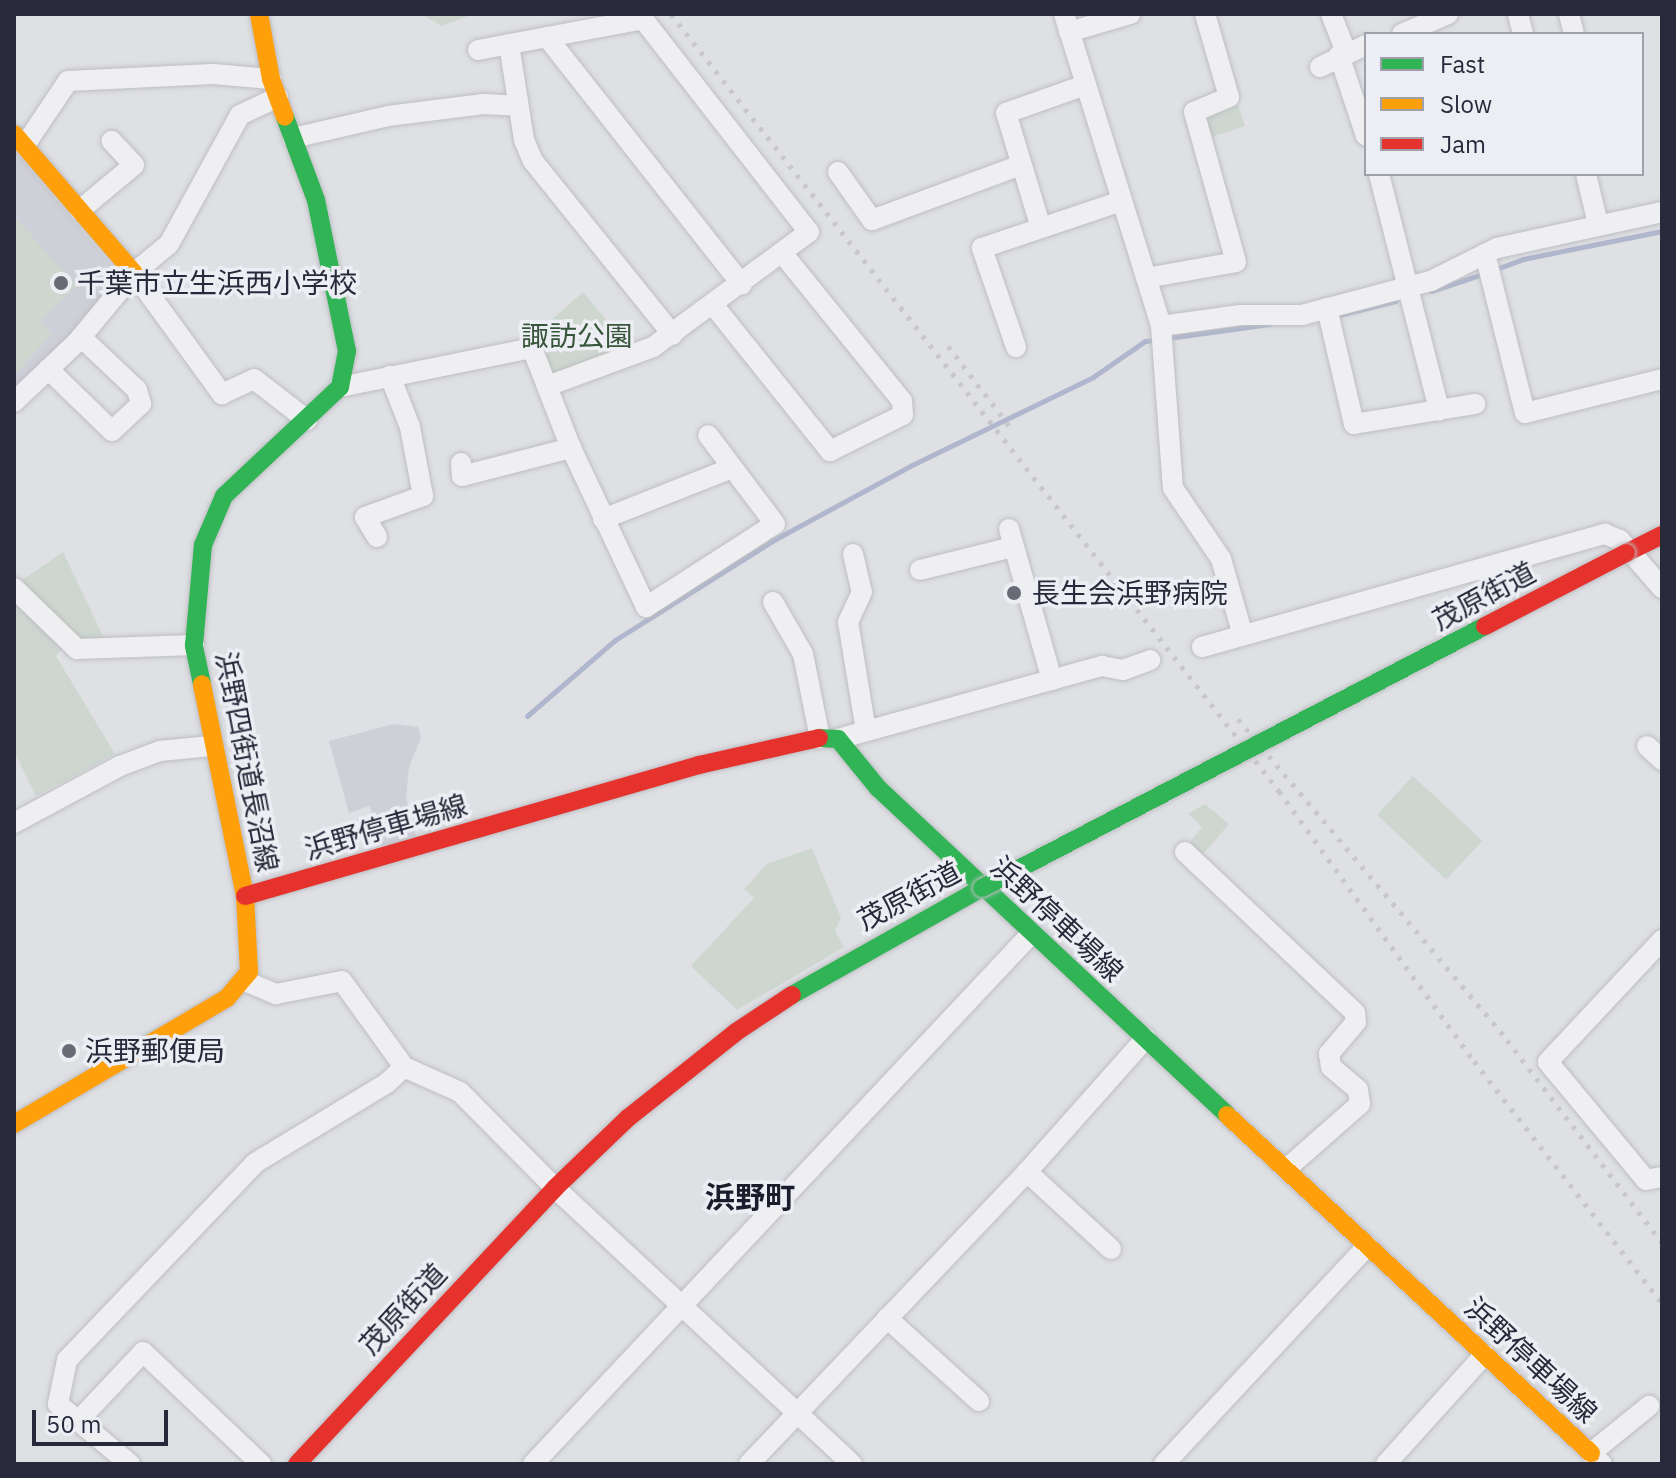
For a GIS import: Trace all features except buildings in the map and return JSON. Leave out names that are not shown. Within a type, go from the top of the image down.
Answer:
[{"type":"main road","points":[[259,14],[275,88],[316,200],[345,339],[340,387]]},
{"type":"main road","points":[[20,140],[134,273]]},
{"type":"main road","name":"浜野四街道長沼線","points":[[245,981],[251,958],[245,896],[211,746],[194,645],[203,545],[217,507],[237,483],[340,387]]},
{"type":"main road","name":"茂原街道","points":[[297,1464],[555,1188],[628,1118],[736,1032],[882,942],[982,888],[1662,535]]},
{"type":"main road","name":"浜野停車場線","points":[[245,896],[681,770],[829,738],[982,888],[1596,1459]]},
{"type":"main road","points":[[14,1124],[227,998],[245,981]]},
{"type":"street","points":[[1130,14],[1067,23],[1161,326],[1173,488],[1221,559],[1243,635]]},
{"type":"street","points":[[1146,278],[1236,262],[1194,112],[1229,97],[1205,14]]},
{"type":"street","points":[[1331,14],[1350,51],[1364,125]]},
{"type":"street","points":[[1415,28],[1448,14]]},
{"type":"street","points":[[478,50],[643,19],[809,232],[714,306],[653,347],[550,385]]},
{"type":"street","points":[[547,37],[742,285]]},
{"type":"street","points":[[509,44],[517,106],[533,161],[673,335]]},
{"type":"street","points":[[1320,67],[1350,51]]},
{"type":"street","points":[[20,140],[68,81],[213,74],[275,88]]},
{"type":"street","points":[[1041,228],[1006,113],[1085,85]]},
{"type":"street","points":[[14,402],[81,337],[134,273],[169,244],[240,115],[275,88]]},
{"type":"street","points":[[293,138],[388,116],[483,104],[517,106]]},
{"type":"street","points":[[80,210],[134,165],[112,141]]},
{"type":"street","points":[[838,172],[872,220],[1021,165]]},
{"type":"street","points":[[1380,176],[1439,410]]},
{"type":"street","points":[[1586,176],[1598,224]]},
{"type":"street","points":[[1016,347],[982,248],[1122,201]]},
{"type":"street","points":[[1161,326],[1240,315],[1302,315],[1431,281],[1485,254],[1598,224],[1662,212]]},
{"type":"street","points":[[714,306],[830,451],[903,415],[902,401],[783,254]]},
{"type":"street","points":[[1485,254],[1525,413],[1662,379]]},
{"type":"street","points":[[134,273],[222,394],[254,379],[307,420]]},
{"type":"street","points":[[1327,308],[1354,424],[1475,404]]},
{"type":"street","points":[[48,369],[112,431],[141,404],[137,390],[81,337]]},
{"type":"street","points":[[340,387],[532,348],[550,385],[571,448],[646,607],[775,524],[708,435]]},
{"type":"street","points":[[377,537],[365,517],[423,496],[410,427],[390,376]]},
{"type":"street","points":[[461,463],[462,476],[571,448]]},
{"type":"street","points":[[603,519],[732,468]]},
{"type":"street","points":[[1202,647],[1605,534],[1620,540],[1626,553],[1662,588]]},
{"type":"street","points":[[920,570],[1011,538],[1052,680]]},
{"type":"street","points":[[853,554],[862,592],[848,622],[866,731]]},
{"type":"street","points":[[14,588],[77,649],[194,645]]},
{"type":"street","points":[[773,602],[803,654],[829,738],[866,731],[1052,680],[1150,660]]},
{"type":"street","points":[[14,823],[120,766],[160,751],[211,746]]},
{"type":"street","points":[[1647,746],[1662,760]]},
{"type":"street","points":[[1185,852],[1355,1013],[1356,1022],[1329,1054],[1331,1067],[1358,1090],[1360,1104],[1286,1169]]},
{"type":"street","points":[[533,1464],[1031,934]]},
{"type":"street","points":[[1662,940],[1548,1062],[1646,1180],[1662,1177]]},
{"type":"street","points":[[245,981],[276,994],[342,981],[404,1067],[460,1092],[555,1188],[852,1464]]},
{"type":"street","points":[[749,1464],[1027,1172],[1146,1038]]},
{"type":"street","points":[[130,1464],[58,1404],[67,1360],[119,1301],[255,1163],[387,1083],[404,1067]]},
{"type":"street","points":[[1027,1172],[1111,1249]]},
{"type":"street","points":[[1164,1464],[1367,1246]]},
{"type":"street","points":[[887,1318],[979,1401]]},
{"type":"street","points":[[79,1420],[143,1352],[261,1464]]},
{"type":"street","points":[[1386,1464],[1484,1355]]},
{"type":"street","points":[[1596,1459],[1649,1406]]},
{"type":"shaded area","name":"千葉市立生浜西小学校","points":[[14,150],[112,266],[105,301],[14,392]]},
{"type":"shaded area","points":[[394,724],[418,727],[421,737],[409,767],[406,798],[416,837],[382,847],[370,806],[349,813],[329,741]]},
{"type":"green space","points":[[421,14],[473,14],[442,26]]},
{"type":"green space","points":[[1238,105],[1245,126],[1206,139],[1202,126],[1212,113]]},
{"type":"green space","points":[[14,216],[77,286],[40,322],[52,334],[14,375]]},
{"type":"green space","name":"諏訪公園","points":[[583,292],[629,347],[554,377],[534,335]]},
{"type":"green space","points":[[63,552],[104,638],[74,640],[22,580]]},
{"type":"green space","points":[[14,595],[64,646],[56,656],[115,754],[36,796],[14,751]]},
{"type":"green space","points":[[1413,776],[1482,841],[1446,880],[1377,815]]},
{"type":"green space","points":[[1205,804],[1229,824],[1197,861],[1185,848],[1202,827],[1188,814]]},
{"type":"green space","points":[[812,848],[841,918],[835,930],[844,947],[737,1010],[691,966],[754,898],[744,889],[767,864]]},
{"type":"waterway","points":[[1496,269],[1523,259],[1662,231]]},
{"type":"waterway","points":[[1431,291],[1486,273]]},
{"type":"waterway","points":[[1335,316],[1395,301]]},
{"type":"waterway","points":[[1168,338],[1269,324]]},
{"type":"waterway","points":[[527,716],[615,640],[772,541],[912,465],[1093,377],[1145,341],[1158,340]]},
{"type":"railway","points":[[671,14],[1279,791],[1474,1061],[1662,1303]]},
{"type":"railway","points":[[948,346],[1014,432]]},
{"type":"railway","points":[[1238,719],[1507,1040],[1662,1243]]},
{"type":"traffic: fast","points":[[202,684],[194,645],[203,545],[224,496],[340,387],[347,351],[316,200],[285,117]]},
{"type":"traffic: fast","points":[[982,888],[1485,626]]},
{"type":"traffic: fast","points":[[819,738],[838,739],[878,788],[1227,1115]]},
{"type":"traffic: fast","points":[[792,995],[982,888]]},
{"type":"traffic: slow","points":[[259,14],[271,79],[285,117]]},
{"type":"traffic: slow","points":[[14,134],[134,273]]},
{"type":"traffic: slow","points":[[14,1124],[227,998],[249,972],[245,896],[202,684]]},
{"type":"traffic: slow","points":[[1227,1115],[1591,1453]]},
{"type":"traffic: jam","points":[[1626,553],[1662,535]]},
{"type":"traffic: jam","points":[[1485,626],[1626,553]]},
{"type":"traffic: jam","points":[[245,896],[699,765],[819,738]]},
{"type":"traffic: jam","points":[[297,1464],[555,1188],[628,1118],[736,1032],[792,995]]},
{"type":"place","name":"千葉市立生浜西小学校","points":[[61,283]]},
{"type":"place","name":"長生会浜野病院","points":[[1014,593]]},
{"type":"place","name":"浜野郵便局","points":[[69,1051]]},
{"type":"district","name":"浜野町","points":[[750,1197]]}]
